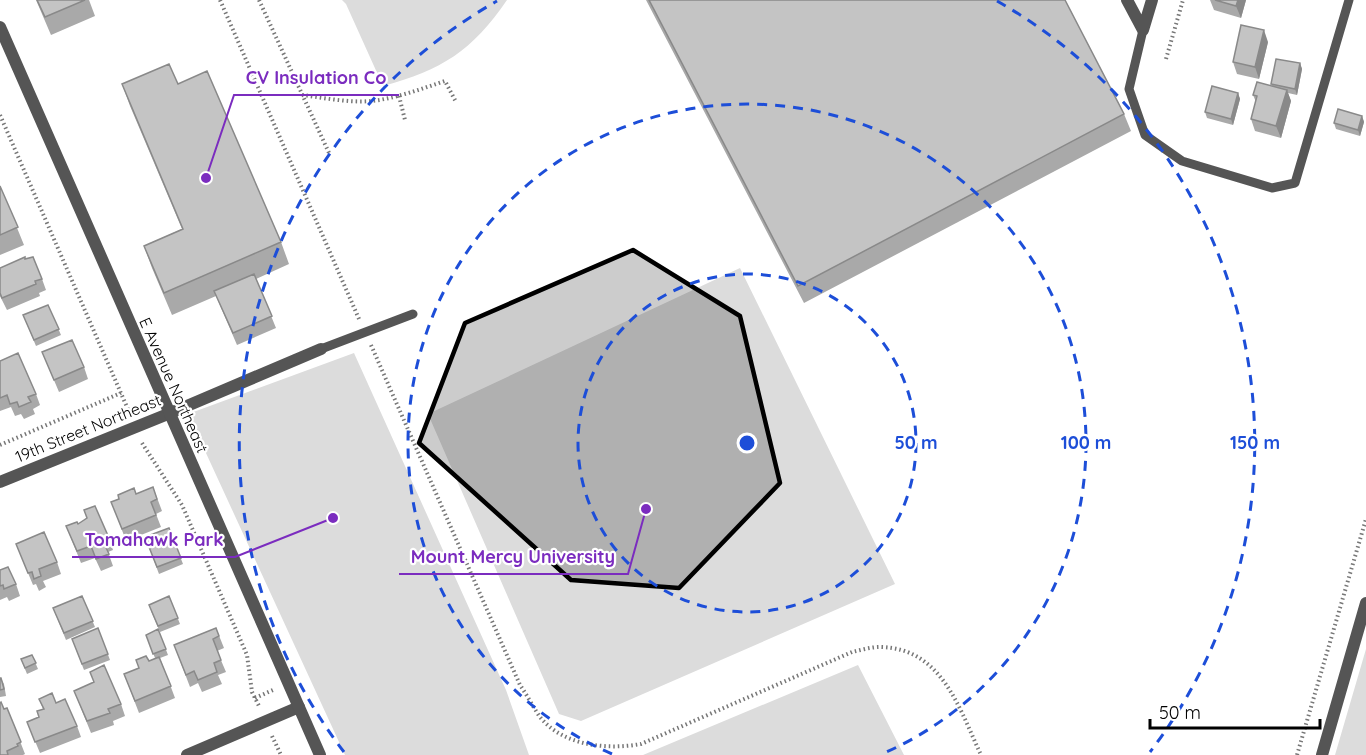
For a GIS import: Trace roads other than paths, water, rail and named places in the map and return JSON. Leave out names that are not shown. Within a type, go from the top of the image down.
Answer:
[{"type":"street","points":[[1127,0],[1143,30]]},
{"type":"street","points":[[1143,30],[1152,0]]},
{"type":"street","name":"E Avenue Northeast","points":[[0,27],[168,414],[320,755]]},
{"type":"street","name":"19th Street Northeast","points":[[0,482],[168,414],[321,348]]},
{"type":"street","points":[[1322,755],[1366,603]]},
{"type":"street","points":[[187,755],[299,707]]},
{"type":"lane","points":[[1143,30],[1129,89],[1145,135],[1182,161],[1272,188],[1295,183],[1349,0]]},
{"type":"lane","points":[[321,348],[413,314]]},
{"type":"place","name":"CV Insulation Co","points":[[206,178]]},
{"type":"place","name":"Mount Mercy University","points":[[646,509]]},
{"type":"place","name":"Tomahawk Park","points":[[333,518]]}]
